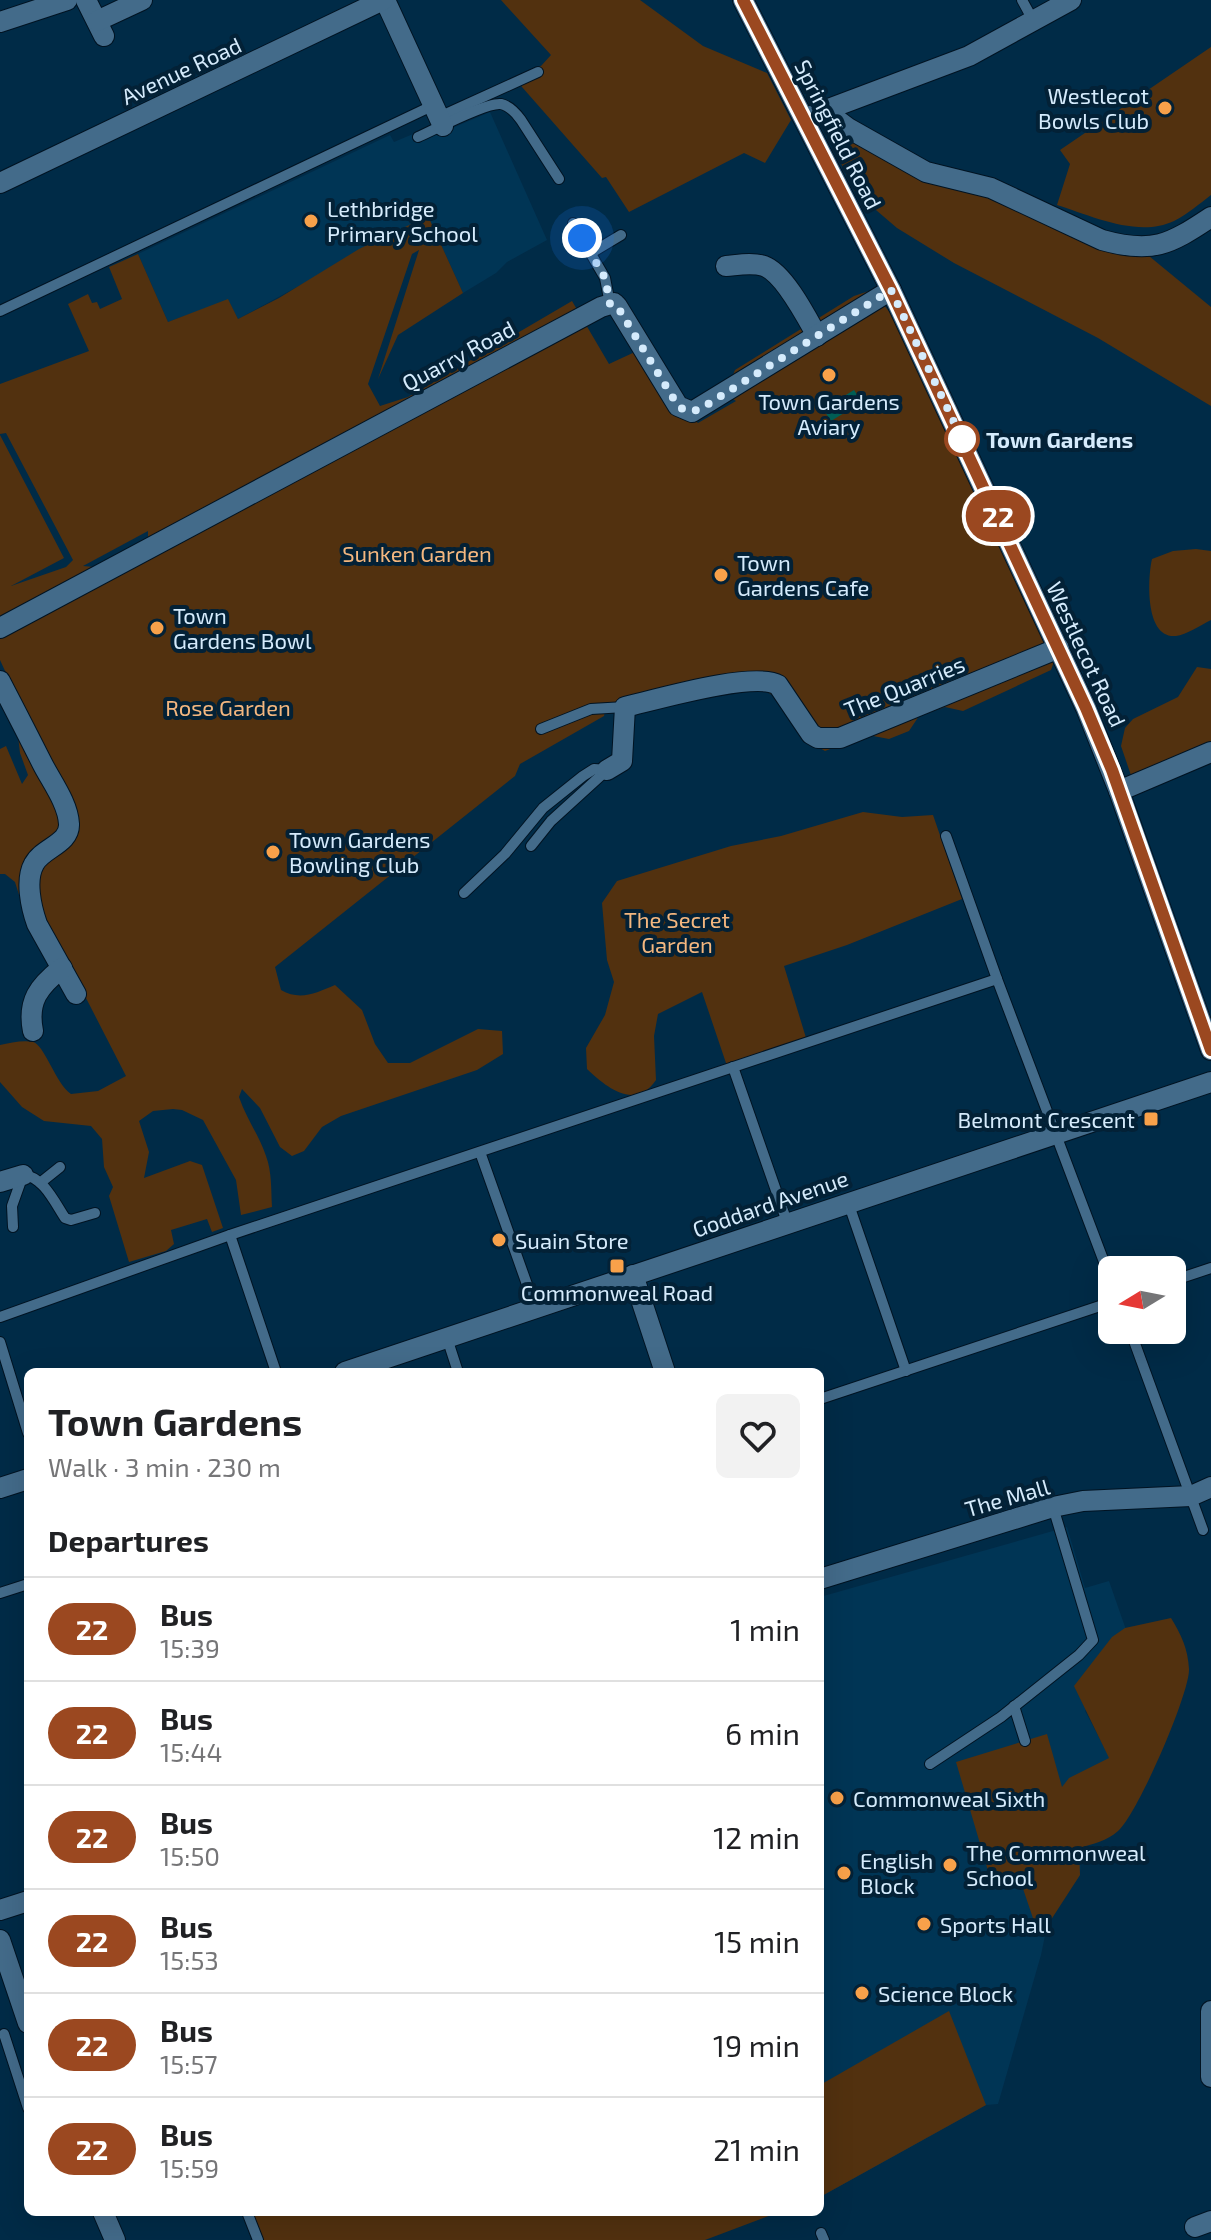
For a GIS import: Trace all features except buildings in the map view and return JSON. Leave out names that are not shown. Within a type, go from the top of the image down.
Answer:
[{"type":"street","points":[[0,22],[33,7],[67,0]]},
{"type":"street","points":[[86,0],[100,29],[142,0]]},
{"type":"street","points":[[384,0],[439,116]]},
{"type":"street","name":"Avenue Road","points":[[0,183],[384,0]]},
{"type":"street","name":"Springfield Road","points":[[743,0],[891,290]]},
{"type":"street","points":[[804,119],[950,65],[1071,0]]},
{"type":"street","points":[[824,110],[848,128],[926,172],[991,188],[1116,244],[1145,248],[1167,244],[1211,217]]},
{"type":"street","points":[[726,266],[750,264],[772,271],[802,310],[817,336]]},
{"type":"street","points":[[610,304],[617,306],[678,406],[692,412],[891,290]]},
{"type":"street","name":"Westlecot Road","points":[[891,290],[1098,736],[1211,1050]]},
{"type":"street","name":"Quarry Road","points":[[0,628],[610,304]]},
{"type":"street","name":"The Quarries","points":[[625,707],[741,682],[771,681],[778,685],[811,734],[818,738],[840,738],[1059,648]]},
{"type":"street","points":[[0,681],[61,799],[69,823],[64,837],[32,866],[30,879],[37,924],[76,994]]},
{"type":"street","points":[[607,770],[622,761],[625,707]]},
{"type":"street","points":[[1119,791],[1211,752]]},
{"type":"street","points":[[26,1020],[39,989],[62,968]]},
{"type":"street","name":"Goddard Avenue","points":[[357,1368],[1211,1082]]},
{"type":"street","points":[[0,1182],[32,1179]]},
{"type":"street","points":[[633,1275],[664,1368]]},
{"type":"street","points":[[0,1488],[24,1480]]},
{"type":"street","name":"The Mall","points":[[824,1578],[1053,1507],[1083,1501],[1191,1496],[1211,1487]]},
{"type":"street","points":[[0,1910],[24,1902]]},
{"type":"street","points":[[0,1940],[24,2011]]},
{"type":"street","points":[[1211,2011],[1211,2077]]},
{"type":"street","points":[[105,2216],[115,2240]]},
{"type":"lane","points":[[1022,0],[1034,22]]},
{"type":"lane","points":[[0,311],[538,72]]},
{"type":"lane","points":[[418,137],[439,116],[507,106],[521,120],[559,179]]},
{"type":"lane","points":[[573,223],[605,278],[610,304]]},
{"type":"lane","points":[[591,253],[621,235]]},
{"type":"lane","points":[[541,729],[591,709],[625,707]]},
{"type":"lane","points":[[464,893],[505,854],[543,808],[594,769],[607,770]]},
{"type":"lane","points":[[531,846],[551,821],[607,770]]},
{"type":"lane","points":[[946,836],[1102,1256]]},
{"type":"lane","points":[[0,1317],[230,1235],[997,979]]},
{"type":"lane","points":[[733,1067],[787,1222]]},
{"type":"lane","points":[[480,1152],[535,1307]]},
{"type":"lane","points":[[13,1227],[12,1206],[32,1179],[60,1167]]},
{"type":"lane","points":[[32,1179],[65,1218],[71,1220],[95,1213]]},
{"type":"lane","points":[[848,1202],[906,1371]]},
{"type":"lane","points":[[230,1235],[275,1368]]},
{"type":"lane","points":[[1186,1276],[1211,1268]]},
{"type":"lane","points":[[824,1398],[1098,1307]]},
{"type":"lane","points":[[447,1338],[457,1368]]},
{"type":"lane","points":[[0,1342],[24,1420]]},
{"type":"lane","points":[[1135,1344],[1203,1530]]},
{"type":"lane","points":[[930,1764],[1014,1706],[1079,1655],[1093,1640],[1053,1507]]},
{"type":"lane","points":[[0,1593],[24,1585]]},
{"type":"lane","points":[[1014,1706],[1025,1741]]},
{"type":"lane","points":[[4,2034],[24,2096]]},
{"type":"lane","points":[[249,2216],[258,2240]]},
{"type":"shaded area","name":"Lethbridge Primary School","points":[[490,112],[547,240],[507,262],[496,273],[463,293],[428,216],[238,319],[228,300],[168,322],[138,254],[390,135],[394,142],[413,134],[417,143]]},
{"type":"shaded area","points":[[854,390],[862,402],[831,421],[823,409]]},
{"type":"shaded area","name":"The Commonweal School","points":[[1067,1527],[1085,1588],[1109,1581],[1132,1647],[1085,1711],[1110,1758],[1062,1788],[1081,1855],[1080,1875],[1048,1921],[998,2104],[986,2105],[824,2195],[824,1596]]},
{"type":"green space","points":[[501,0],[640,0],[703,46],[767,73],[791,120],[765,163],[744,153],[629,212],[606,177],[602,178],[522,87],[516,76],[541,66],[551,55]]},
{"type":"green space","name":"Westlecot Bowls Club","points":[[1211,47],[1211,195],[1174,221],[1145,227],[1115,224],[1057,205],[1070,164],[1060,150]]},
{"type":"green space","points":[[838,127],[980,191],[1149,256],[1211,307],[1211,406],[1098,338],[954,263],[897,228],[855,192],[835,151],[832,132]]},
{"type":"green space","name":"Town Gardens","points":[[428,216],[463,293],[398,335],[378,379],[419,250],[412,254],[368,384],[380,406],[408,397],[572,301],[609,364],[637,351],[698,423],[736,401],[728,387],[735,370],[854,296],[872,290],[891,314],[947,422],[1056,656],[1051,670],[963,711],[945,707],[919,716],[909,731],[889,739],[868,735],[825,751],[815,745],[778,699],[758,686],[615,709],[607,702],[604,716],[520,764],[515,776],[275,967],[281,990],[288,993],[308,995],[335,985],[362,1010],[375,1044],[388,1063],[410,1063],[478,1029],[502,1031],[503,1054],[477,1070],[341,1116],[322,1127],[304,1151],[292,1156],[280,1147],[260,1108],[242,1089],[239,1097],[268,1162],[272,1207],[241,1215],[236,1180],[203,1120],[182,1110],[153,1111],[139,1121],[149,1152],[144,1178],[190,1161],[202,1165],[223,1228],[212,1232],[207,1219],[171,1230],[174,1244],[166,1251],[129,1262],[109,1196],[113,1187],[104,1167],[102,1139],[91,1126],[44,1121],[22,1107],[0,1082],[0,1045],[21,1042],[37,1044],[71,1094],[98,1091],[126,1076],[47,922],[20,898],[15,882],[0,874],[0,749],[6,746],[22,784],[28,775],[20,753],[12,686],[0,660],[0,435],[64,558],[11,586],[66,567],[73,560],[6,433],[0,434],[0,384],[89,351],[68,304],[88,294],[92,303],[97,302],[100,309],[122,299],[109,267],[138,254],[168,322],[228,299],[238,319],[359,249]],"holes":[[[148,531],[148,540],[94,567],[83,566]]]},
{"type":"green space","points":[[1173,551],[1211,551],[1211,620],[1180,635],[1166,634],[1158,628],[1150,605],[1152,559]]},
{"type":"green space","points":[[1197,667],[1211,669],[1211,763],[1136,790],[1121,746],[1125,728],[1133,719],[1178,697]]},
{"type":"green space","name":"The Secret Garden","points":[[863,812],[902,817],[933,815],[962,899],[847,945],[784,966],[807,1041],[727,1066],[702,992],[658,1014],[654,1036],[656,1080],[648,1089],[639,1094],[621,1093],[587,1069],[586,1048],[605,1015],[614,982],[607,960],[602,903],[617,881],[731,846],[781,836]]},
{"type":"green space","points":[[1171,1618],[1183,1642],[1189,1669],[1181,1702],[1161,1753],[1137,1802],[1118,1831],[1105,1840],[1079,1848],[1080,1875],[1047,1926],[1037,1930],[1018,1874],[991,1881],[956,1762],[1047,1734],[1062,1787],[1069,1778],[1109,1758],[1074,1686],[1112,1637],[1125,1628]]},
{"type":"green space","points":[[949,2011],[986,2105],[824,2195],[824,2083]]},
{"type":"green space","points":[[253,2216],[768,2216],[705,2240],[263,2240]]},
{"type":"bus line","name":"22","points":[[743,0],[891,290],[1086,708],[1112,770],[1211,1050]]},
{"type":"place","name":"Westlecot Bowls Club","points":[[1165,108]]},
{"type":"place","name":"Lethbridge Primary School","points":[[311,221]]},
{"type":"place","name":"Town Gardens Aviary","points":[[829,375]]},
{"type":"place","name":"Town Gardens","points":[[962,439]]},
{"type":"place","name":"Town Gardens Cafe","points":[[721,575]]},
{"type":"place","name":"Town Gardens Bowl","points":[[157,628]]},
{"type":"place","name":"Town Gardens Bowling Club","points":[[273,852]]},
{"type":"place","name":"Belmont Crescent","points":[[1151,1119]]},
{"type":"place","name":"Suain Store","points":[[499,1240]]},
{"type":"place","name":"Commonweal Road","points":[[617,1266]]},
{"type":"place","name":"Commonweal Sixth","points":[[837,1798]]},
{"type":"place","name":"The Commonweal School","points":[[950,1865]]},
{"type":"place","name":"English Block","points":[[844,1873]]},
{"type":"place","name":"Sports Hall","points":[[924,1924]]},
{"type":"place","name":"Science Block","points":[[862,1993]]},
{"type":"route","points":[[582,238],[605,278],[610,304],[617,306],[683,410],[692,412],[700,409],[891,290],[962,439]]},
{"type":"park label","name":"Sunken Garden","points":[[417,553]]},
{"type":"park label","name":"Rose Garden","points":[[228,707]]}]
